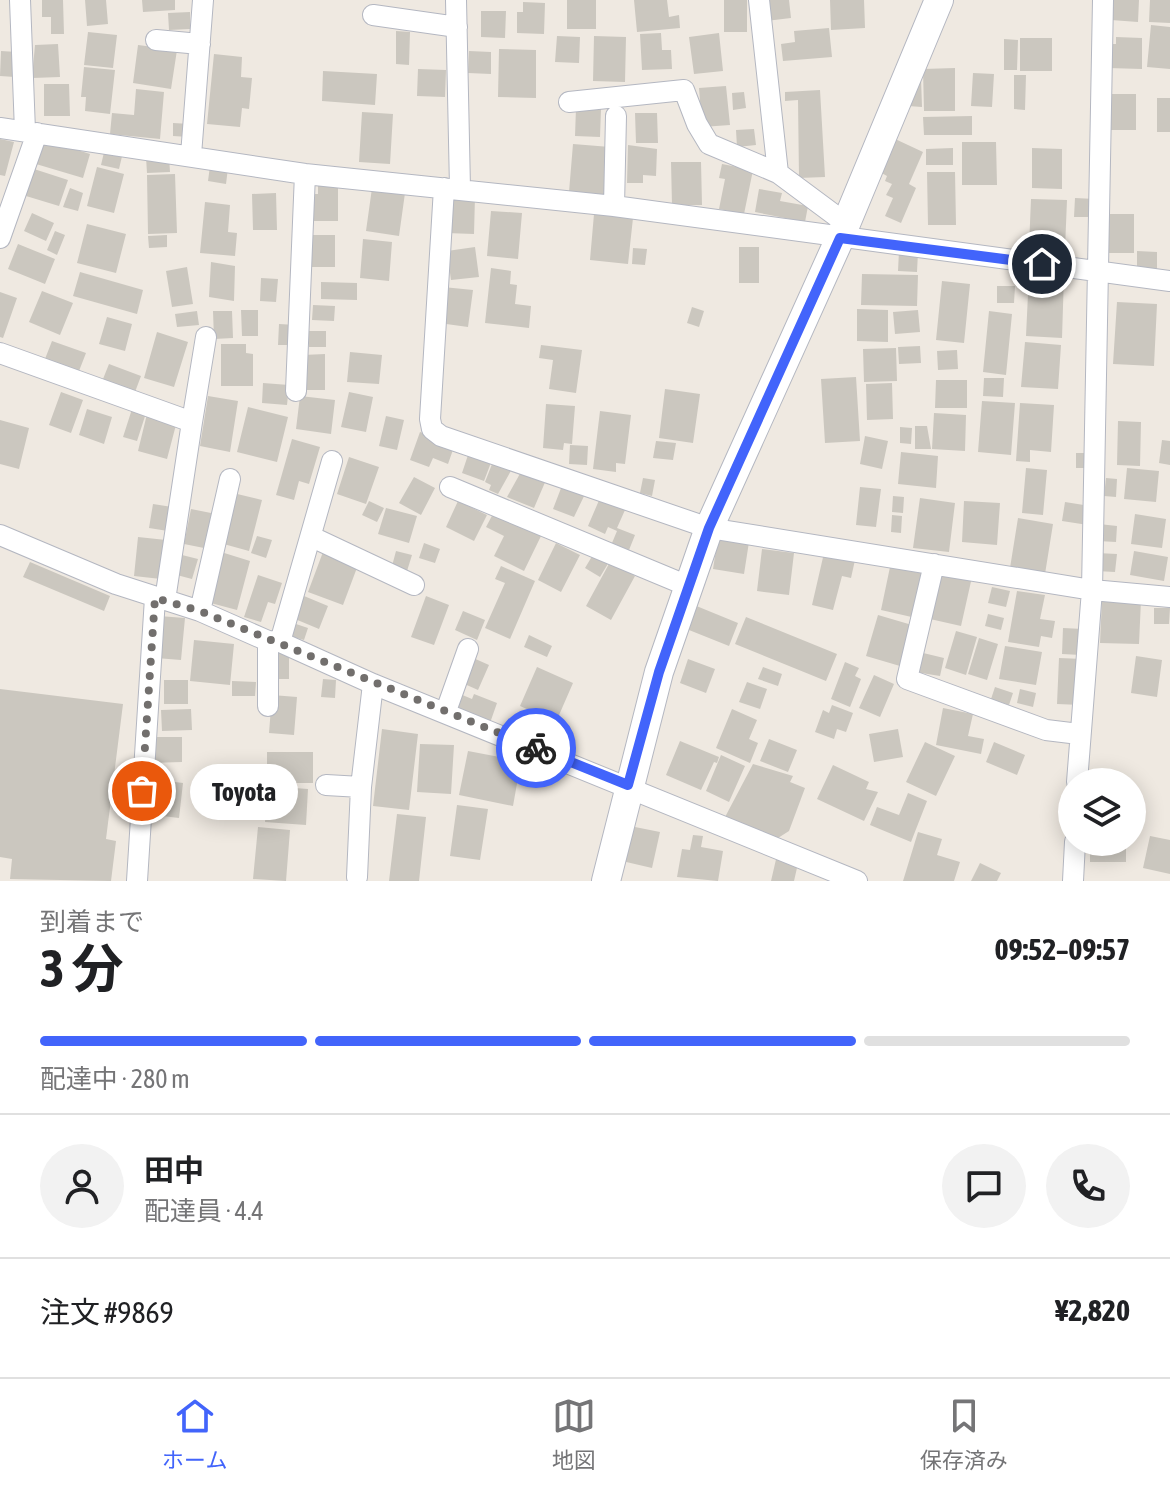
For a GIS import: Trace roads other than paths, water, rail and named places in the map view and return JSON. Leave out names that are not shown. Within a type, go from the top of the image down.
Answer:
[{"type":"street","points":[[0,238],[31,132],[20,0]]},
{"type":"street","points":[[191,155],[203,0]]},
{"type":"street","points":[[456,0],[452,188],[430,419],[432,429],[441,436],[709,528],[1092,590],[1170,597]]},
{"type":"street","points":[[759,0],[778,173]]},
{"type":"street","points":[[606,881],[659,672],[709,528],[842,230],[939,0]]},
{"type":"street","points":[[1078,768],[1092,590],[1103,0]]},
{"type":"street","points":[[373,15],[457,27]]},
{"type":"street","points":[[156,40],[200,44]]},
{"type":"street","points":[[569,102],[684,90],[697,124],[709,144],[778,173],[842,230]]},
{"type":"street","points":[[614,206],[616,116]]},
{"type":"street","points":[[0,128],[305,174],[842,230],[1170,281]]},
{"type":"street","points":[[296,391],[291,287],[305,174]]},
{"type":"street","points":[[137,881],[160,599],[206,337]]},
{"type":"street","points":[[0,353],[192,422]]},
{"type":"street","points":[[268,706],[274,642],[312,537],[332,461]]},
{"type":"street","points":[[200,611],[230,479]]},
{"type":"street","points":[[450,487],[688,586]]},
{"type":"street","points":[[0,535],[160,599],[200,611],[857,881]]},
{"type":"street","points":[[312,537],[414,585]]},
{"type":"street","points":[[934,564],[907,679],[1046,730],[1079,734]]},
{"type":"street","points":[[446,711],[468,649]]},
{"type":"street","points":[[357,877],[361,787],[373,684]]},
{"type":"street","points":[[326,785],[361,787]]},
{"type":"street","points":[[1073,881],[1074,856]]},
{"type":"place","name":"Toyota","points":[[142,791]]}]
